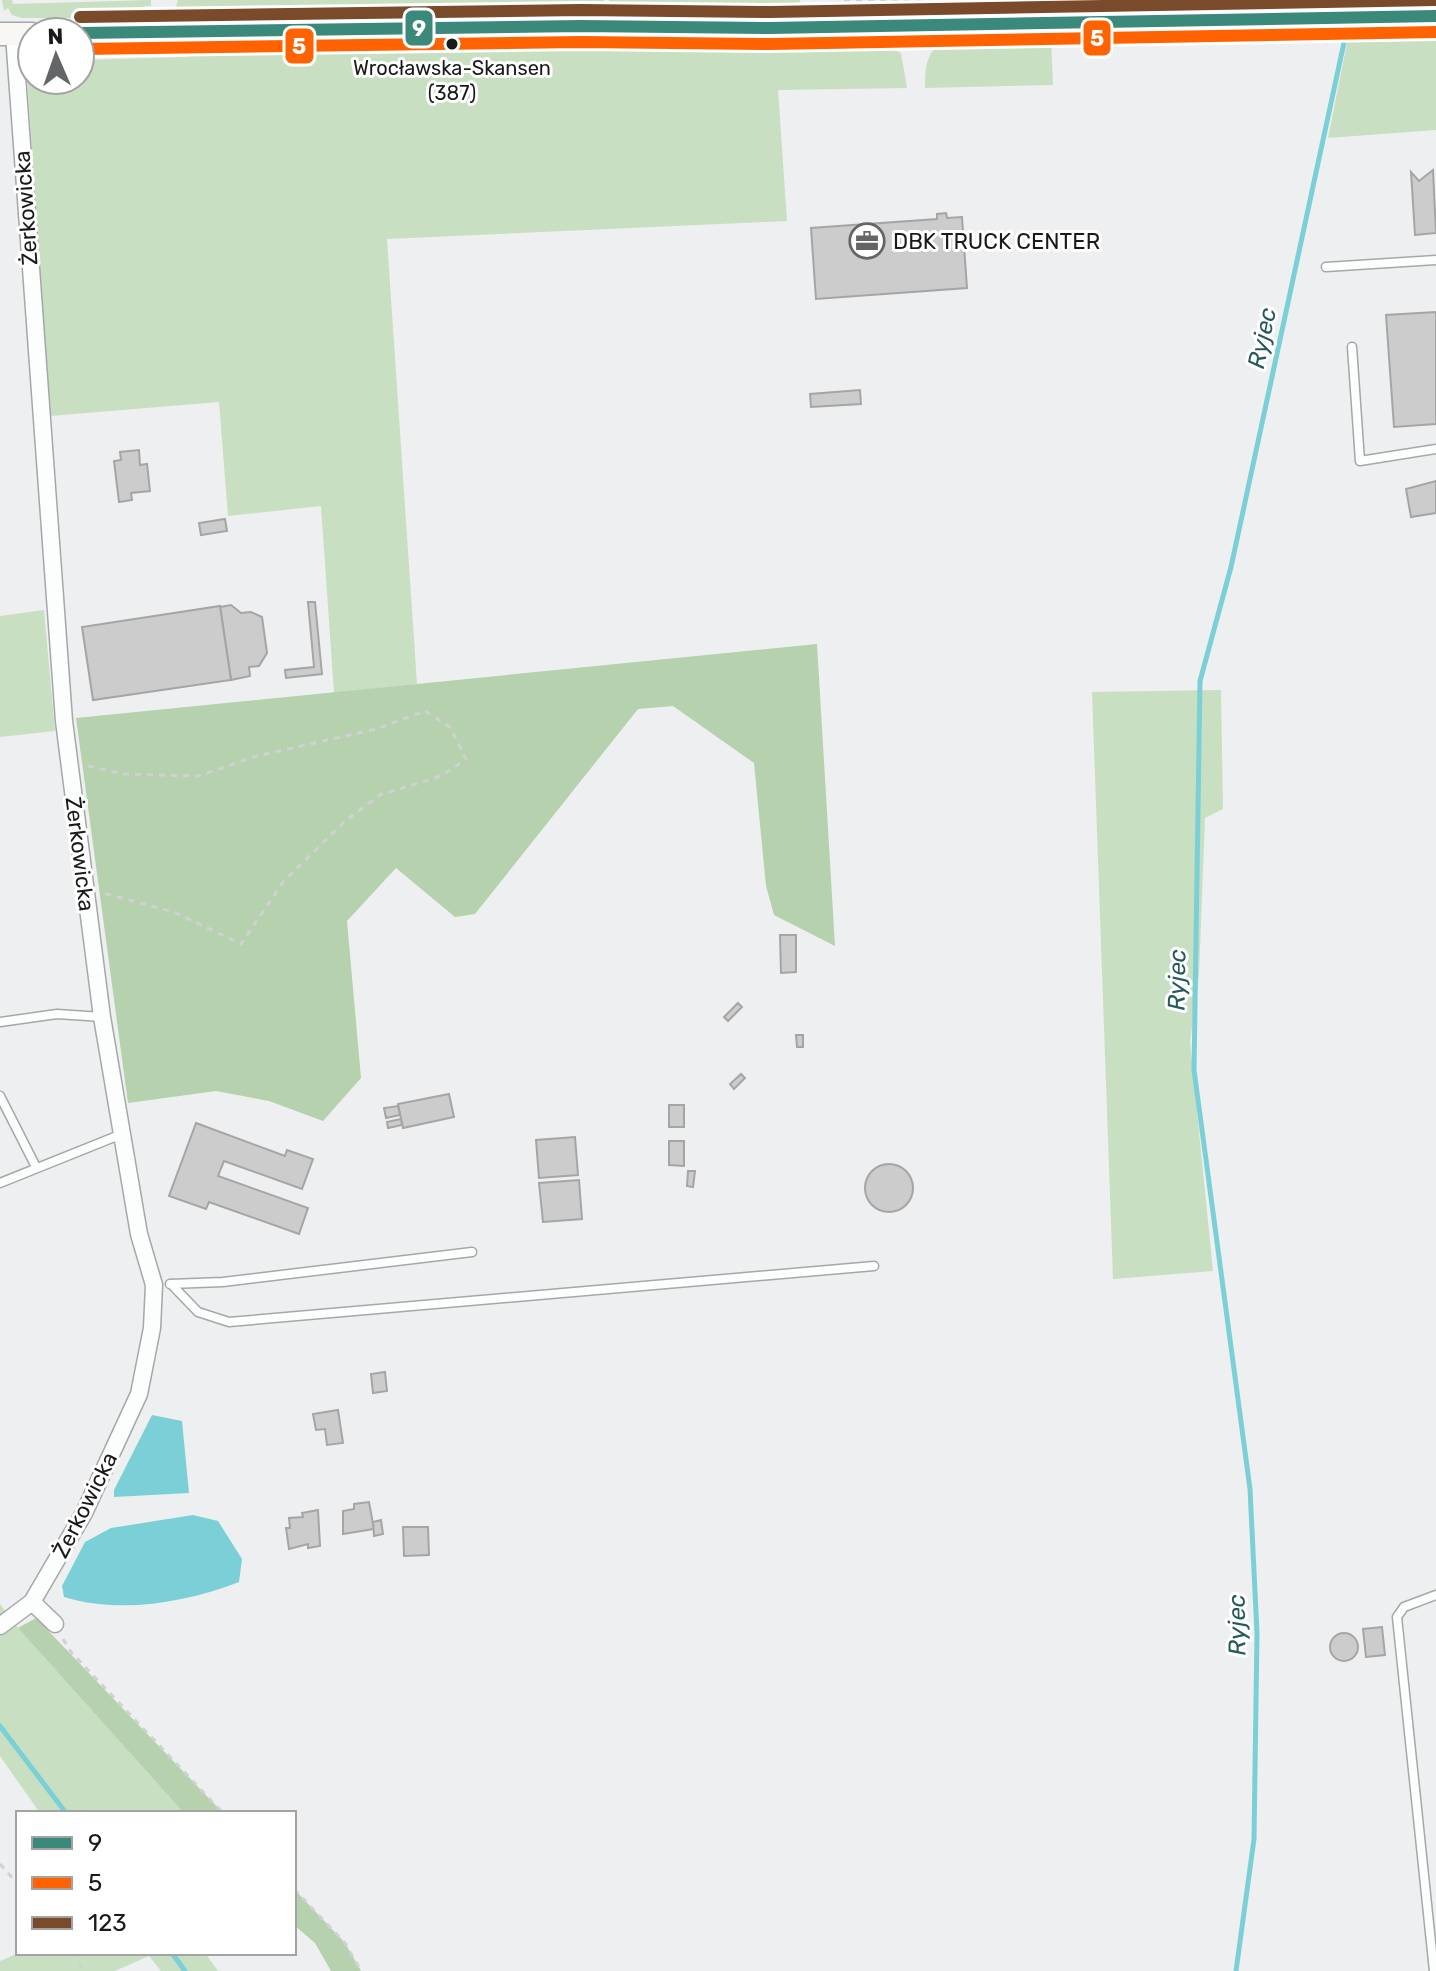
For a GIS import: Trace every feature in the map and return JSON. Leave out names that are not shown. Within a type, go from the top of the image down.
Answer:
[{"type":"main road","points":[[96,33],[581,26],[770,28],[1063,11],[1189,10],[1340,17],[1436,16]]},
{"type":"street","name":"Żerkowicka","points":[[0,1626],[32,1602],[84,1513],[139,1394],[162,1284],[139,1234],[102,1017],[69,763],[44,480],[15,34]]},
{"type":"street","points":[[32,1602],[55,1624]]},
{"type":"lane","points":[[1326,267],[1436,260]]},
{"type":"lane","points":[[1352,347],[1360,461],[1436,449]]},
{"type":"lane","points":[[0,1022],[57,1014],[102,1017]]},
{"type":"lane","points":[[0,1096],[36,1167]]},
{"type":"lane","points":[[0,1183],[123,1134]]},
{"type":"lane","points":[[162,1284],[223,1282],[472,1252]]},
{"type":"lane","points":[[162,1284],[198,1312],[229,1322],[874,1266]]},
{"type":"lane","points":[[1434,1971],[1397,1617],[1404,1607],[1436,1595]]},
{"type":"path","points":[[844,0],[946,0]]},
{"type":"path","points":[[69,763],[124,774],[198,776],[257,756],[376,729],[425,711],[450,727],[466,759],[441,776],[380,795],[344,822],[283,882],[241,944],[174,912],[84,887]]},
{"type":"path","points":[[55,1624],[71,1652],[221,1811]]},
{"type":"path","points":[[0,1864],[16,1882]]},
{"type":"path","points":[[296,1891],[345,1943],[361,1971]]},
{"type":"green space","points":[[2,0],[12,0],[13,4],[151,0],[151,6],[145,6],[132,18],[16,16],[8,8],[4,11]]},
{"type":"green space","points":[[178,0],[604,0],[604,3],[552,12],[197,16],[182,12],[176,6]]},
{"type":"green space","points":[[609,0],[800,0],[799,6],[792,10],[703,10],[609,3]]},
{"type":"green space","points":[[1328,2],[1328,5],[1202,4]]},
{"type":"green space","points":[[1175,5],[1169,7],[1079,7]]},
{"type":"green space","points":[[1349,33],[1436,33],[1436,130],[1328,138]]},
{"type":"green space","points":[[553,37],[774,44],[877,41],[901,53],[907,88],[778,90],[787,221],[387,239],[417,684],[334,693],[321,506],[228,516],[219,402],[50,416],[28,96],[96,96],[96,60],[182,57],[366,39],[427,46],[429,51],[492,51],[529,42],[551,42]]},
{"type":"green space","points":[[1051,38],[1053,85],[925,88],[929,57],[944,42],[953,39]]},
{"type":"green space","points":[[44,610],[55,731],[0,737],[0,616]]},
{"type":"green space","points":[[817,644],[835,946],[774,915],[766,886],[754,763],[673,706],[638,709],[475,914],[455,917],[396,868],[347,921],[361,1078],[323,1121],[269,1101],[216,1091],[128,1103],[76,718]]},
{"type":"green space","points":[[1221,690],[1223,809],[1205,818],[1199,974],[1190,1042],[1213,1271],[1113,1279],[1092,692]]},
{"type":"green space","points":[[0,1604],[182,1811],[39,1811],[0,1756]]},
{"type":"green space","points":[[36,1618],[221,1811],[182,1811],[18,1628]]},
{"type":"green space","points":[[296,1891],[345,1943],[361,1971],[331,1971],[315,1943],[296,1927]]},
{"type":"green space","points":[[16,1954],[206,1955],[218,1971],[161,1971],[149,1956],[115,1971],[0,1971],[0,1961]]},
{"type":"water","points":[[152,1415],[182,1421],[189,1493],[114,1497],[114,1490]]},
{"type":"water","points":[[193,1515],[218,1521],[242,1559],[239,1582],[197,1596],[152,1604],[107,1605],[64,1597],[62,1586],[85,1542],[111,1528]]},
{"type":"building","points":[[1433,170],[1436,233],[1415,235],[1411,172],[1419,181]]},
{"type":"building","points":[[946,213],[947,218],[962,217],[967,288],[816,299],[811,228],[937,219],[937,214]]},
{"type":"building","points":[[1436,312],[1436,424],[1394,427],[1386,315]]},
{"type":"building","points":[[860,390],[861,404],[811,407],[810,394]]},
{"type":"building","points":[[139,450],[140,465],[147,464],[150,491],[131,493],[132,500],[119,502],[114,461],[121,460],[120,452]]},
{"type":"building","points":[[1436,481],[1436,513],[1411,517],[1406,489]]},
{"type":"building","points":[[225,519],[227,531],[201,535],[199,523]]},
{"type":"building","points":[[308,602],[315,602],[322,674],[286,678],[285,670],[314,667]]},
{"type":"building","points":[[231,605],[241,613],[251,612],[262,617],[267,653],[259,666],[249,667],[250,676],[231,680],[220,607]]},
{"type":"building","points":[[220,606],[231,680],[93,700],[82,627]]},
{"type":"building","points":[[780,935],[796,935],[796,972],[781,973]]},
{"type":"building","points":[[738,1003],[742,1007],[728,1021],[724,1017]]},
{"type":"building","points":[[796,1035],[803,1035],[803,1047],[797,1047]]},
{"type":"building","points":[[741,1074],[745,1078],[734,1089],[730,1084]]},
{"type":"building","points":[[449,1094],[454,1117],[403,1128],[398,1104]]},
{"type":"building","points":[[669,1105],[684,1105],[684,1127],[669,1127]]},
{"type":"building","points":[[398,1106],[400,1115],[386,1118],[384,1108]]},
{"type":"building","points":[[401,1119],[402,1125],[388,1128],[387,1122]]},
{"type":"building","points":[[196,1123],[285,1156],[287,1150],[313,1159],[302,1189],[224,1161],[218,1176],[308,1208],[299,1234],[209,1202],[206,1209],[169,1196]]},
{"type":"building","points":[[575,1137],[578,1175],[539,1178],[536,1140]]},
{"type":"building","points":[[669,1141],[684,1141],[684,1166],[669,1165]]},
{"type":"building","points":[[889,1164],[906,1171],[913,1188],[906,1205],[889,1212],[872,1205],[865,1188],[872,1171]]},
{"type":"building","points":[[688,1171],[695,1171],[693,1187],[687,1186]]},
{"type":"building","points":[[579,1180],[582,1219],[543,1222],[539,1183]]},
{"type":"building","points":[[385,1372],[387,1391],[373,1393],[371,1374]]},
{"type":"building","points":[[338,1410],[343,1443],[327,1445],[325,1429],[316,1430],[313,1414]]},
{"type":"building","points":[[369,1502],[374,1529],[343,1534],[343,1511],[354,1509],[354,1504]]},
{"type":"building","points":[[318,1510],[320,1546],[308,1548],[308,1544],[289,1549],[286,1528],[290,1528],[289,1518],[303,1517],[302,1513]]},
{"type":"building","points":[[381,1520],[383,1534],[374,1536],[373,1522]]},
{"type":"building","points":[[403,1527],[428,1527],[429,1555],[404,1556]]},
{"type":"building","points":[[1382,1627],[1385,1655],[1366,1657],[1363,1629]]},
{"type":"building","points":[[1344,1633],[1354,1637],[1358,1647],[1354,1657],[1344,1661],[1334,1657],[1330,1647],[1334,1637]]},
{"type":"waterway","name":"Ryjec","points":[[1342,0],[1343,11]]},
{"type":"waterway","name":"Ryjec","points":[[1236,1971],[1254,1839],[1257,1633],[1250,1489],[1194,1070],[1200,681],[1231,567],[1345,38],[1344,25]]},
{"type":"waterway","points":[[0,1726],[64,1811]]},
{"type":"waterway","points":[[173,1955],[185,1971]]},
{"type":"transit line","name":"123","points":[[96,17],[581,10],[770,12],[1436,0]]},
{"type":"transit line","name":"9","points":[[96,33],[581,26],[770,28],[1436,16]]},
{"type":"transit line","name":"5","points":[[96,49],[581,42],[770,44],[1436,32]]},
{"type":"place","name":"Wrocławska-Skansen (387)","points":[[452,44]]},
{"type":"place","name":"DBK TRUCK CENTER","points":[[867,241]]}]
